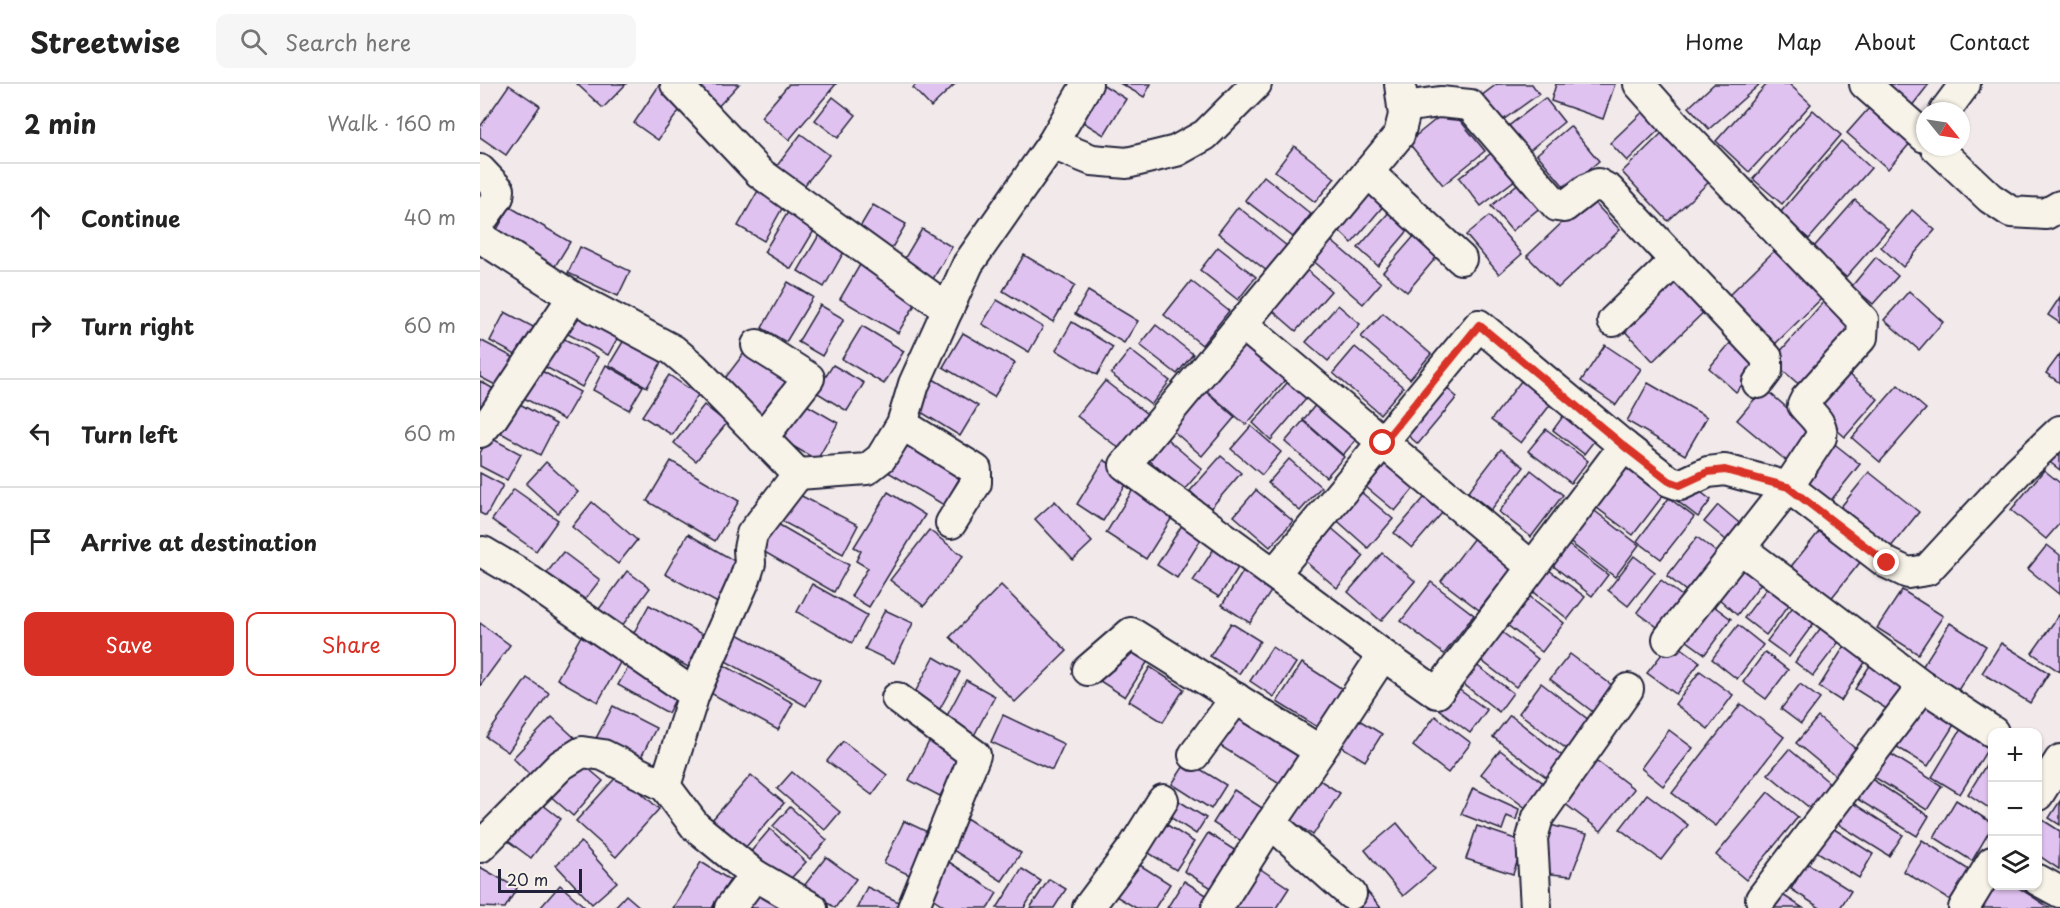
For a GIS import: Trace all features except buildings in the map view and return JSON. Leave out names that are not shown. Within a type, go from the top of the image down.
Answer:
[{"type":"street","points":[[676,84],[760,173],[948,309]]},
{"type":"street","points":[[665,786],[694,694],[745,579],[750,562],[749,549],[752,534],[798,474],[867,469],[881,458],[902,424],[914,384],[968,264],[1052,144],[1087,84]]},
{"type":"street","points":[[1052,144],[1092,160],[1127,163],[1176,151],[1205,135],[1256,84]]},
{"type":"street","points":[[1639,84],[1679,129],[1863,320],[1862,337],[1803,405],[1820,424],[1821,437],[1788,487],[1668,639]]},
{"type":"street","points":[[1865,84],[1916,129]]},
{"type":"street","points":[[1952,102],[1965,84]]},
{"type":"street","points":[[1624,446],[1437,693],[1125,465],[1399,135],[1404,115],[1402,96],[1470,105],[1557,206],[1564,207],[1598,184],[1609,190],[1767,358],[1767,371],[1758,383]]},
{"type":"street","points":[[1946,156],[1990,198],[2011,212],[2046,214],[2060,206]]},
{"type":"street","points":[[480,170],[499,190],[498,197],[480,222]]},
{"type":"street","points":[[1368,172],[1461,259]]},
{"type":"street","points":[[480,237],[573,297],[673,350],[693,367],[798,474]]},
{"type":"street","points":[[1613,321],[1676,260]]},
{"type":"street","points":[[480,432],[493,417],[573,297]]},
{"type":"street","points":[[1242,324],[1532,567]]},
{"type":"street","points":[[1274,574],[1479,325],[1669,481],[1680,485],[1708,472],[1725,470],[1788,487],[1887,563],[1908,573],[1927,570],[2018,471],[2060,430]]},
{"type":"street","points":[[757,345],[809,378],[762,438]]},
{"type":"street","points":[[902,424],[976,471],[976,483],[951,523]]},
{"type":"street","points":[[1740,548],[1923,686],[1988,729]]},
{"type":"street","points":[[483,552],[517,572],[694,694]]},
{"type":"street","points":[[1088,670],[1131,633],[1320,751]]},
{"type":"street","points":[[1217,908],[1383,655]]},
{"type":"street","points":[[1761,899],[1923,686]]},
{"type":"street","points":[[1536,908],[1532,838],[1538,817],[1629,689]]},
{"type":"street","points":[[897,698],[975,755],[913,908]]},
{"type":"street","points":[[1194,755],[1236,698]]},
{"type":"street","points":[[480,847],[561,765],[582,752],[603,755],[665,786],[695,826],[754,875],[812,908]]},
{"type":"street","points":[[1088,908],[1133,848],[1163,800]]},
{"type":"street","points":[[1271,823],[1351,894]]},
{"type":"street","points":[[1964,908],[1988,869]]},
{"type":"street","points":[[730,908],[754,875]]},
{"type":"street","points":[[2042,883],[2060,892]]},
{"type":"route","points":[[1383,443],[1479,325],[1669,481],[1680,485],[1708,472],[1725,470],[1788,487],[1887,563]]}]
